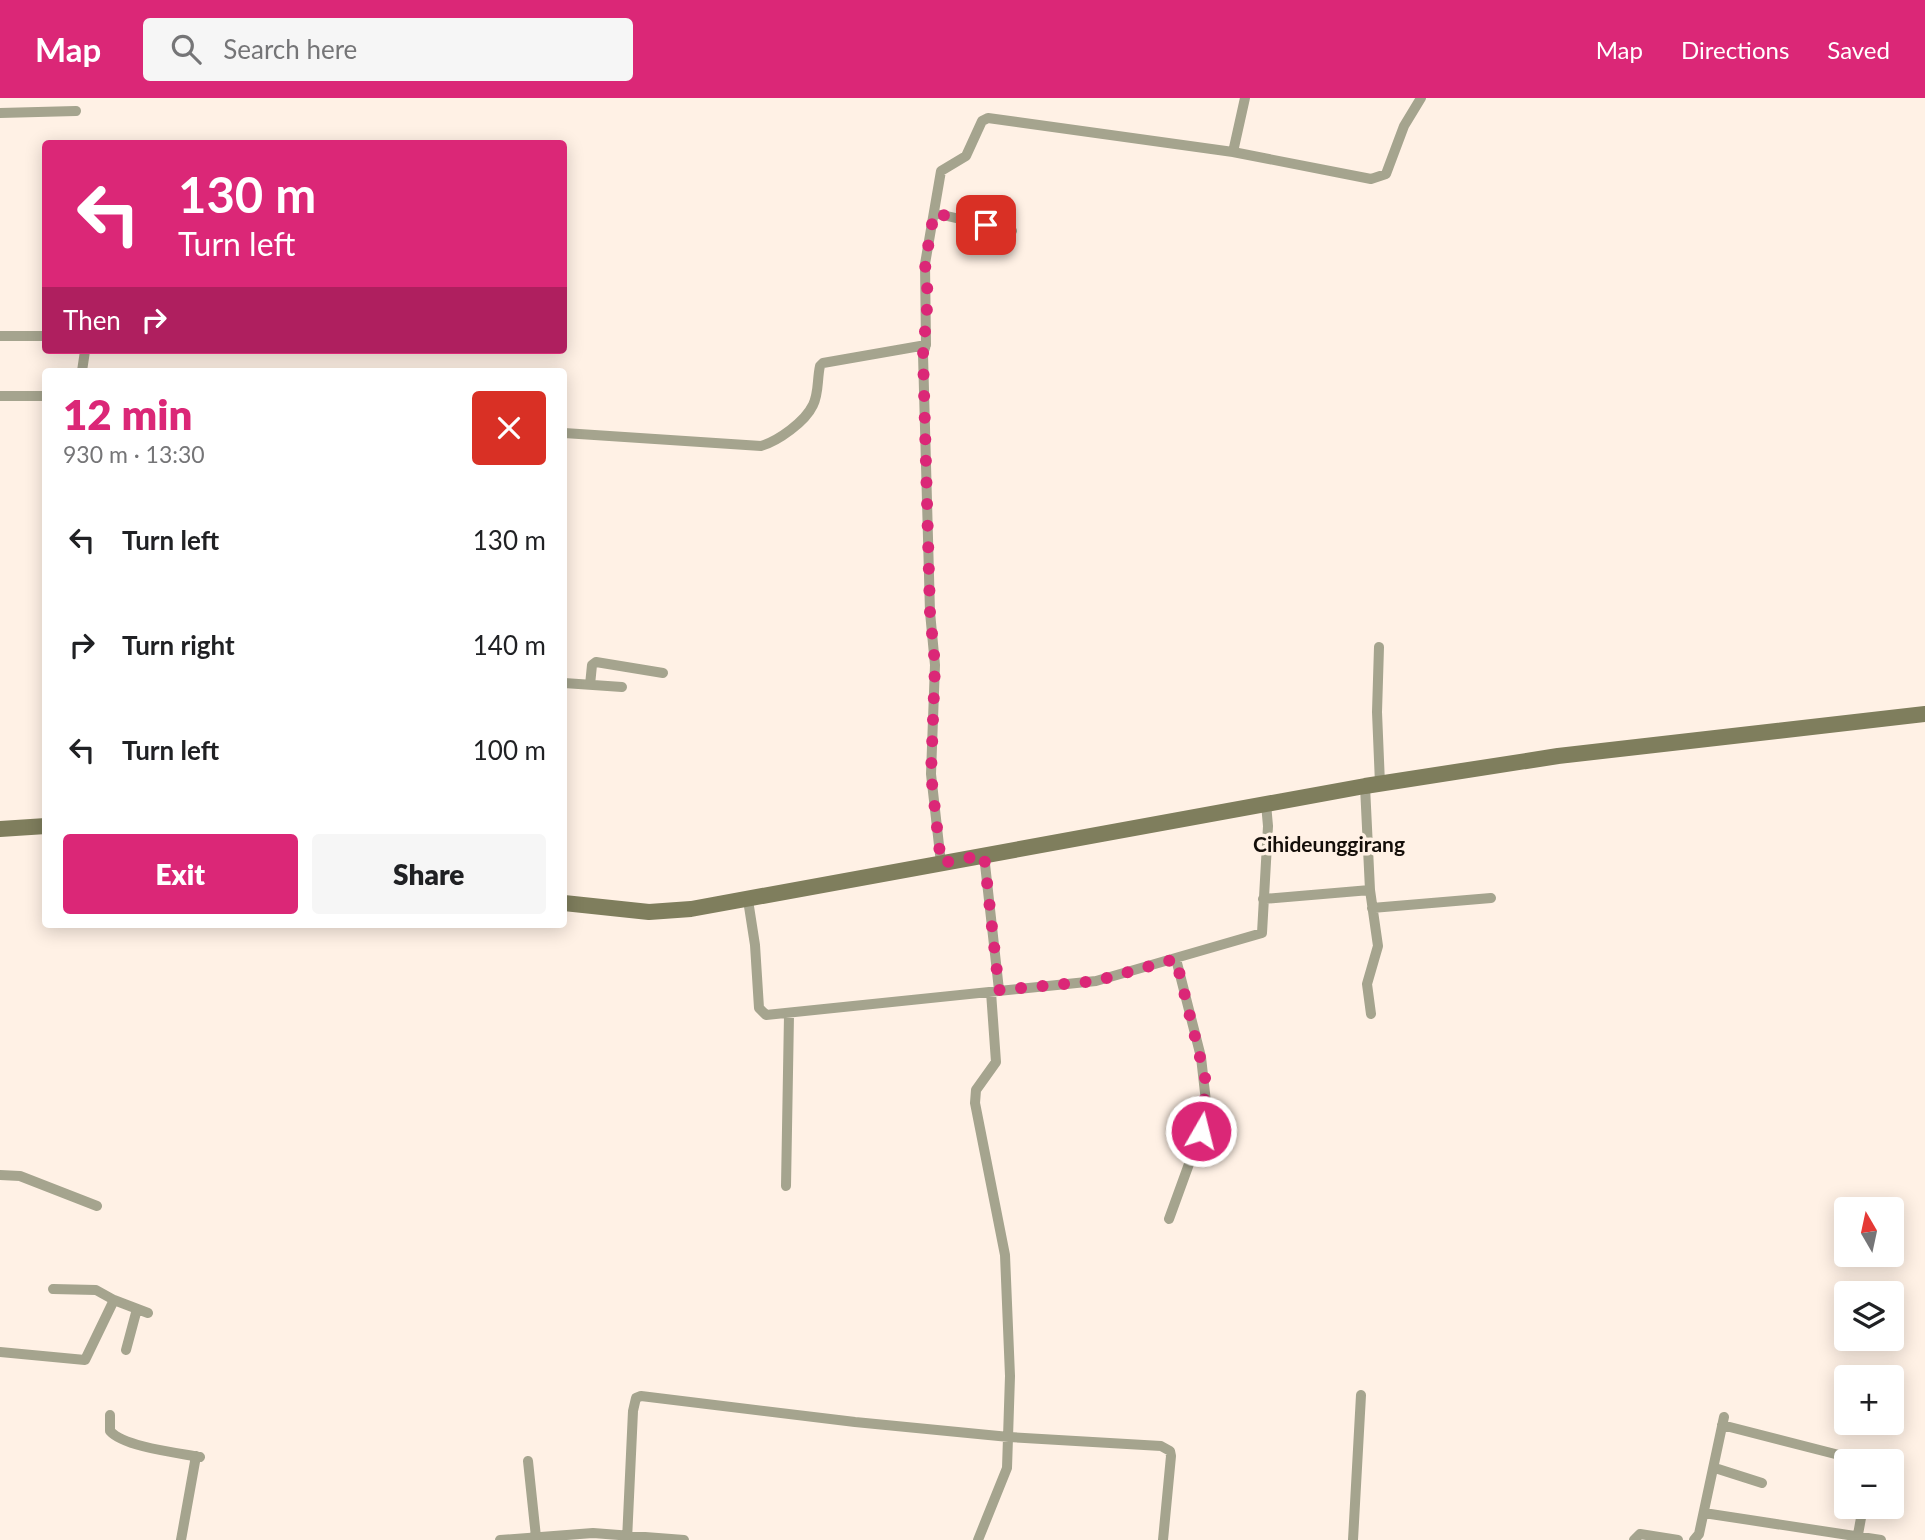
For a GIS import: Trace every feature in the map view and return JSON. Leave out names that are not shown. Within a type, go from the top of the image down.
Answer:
[{"type":"main road","points":[[567,903],[649,912],[748,900],[1373,785],[1571,755],[1925,714]]},
{"type":"main road","points":[[0,829],[42,827]]},
{"type":"street","points":[[1233,152],[1245,98]]},
{"type":"street","points":[[941,863],[931,774],[935,665],[928,548],[923,354],[926,345],[925,264],[943,167],[966,156],[982,121],[988,118],[1233,152],[1357,178],[1379,177],[1386,174],[1391,167],[1404,126],[1421,98]]},
{"type":"street","points":[[0,113],[76,111]]},
{"type":"street","points":[[934,213],[1012,231]]},
{"type":"street","points":[[0,336],[42,336]]},
{"type":"street","points":[[567,433],[761,446],[779,438],[814,404],[820,366],[823,363],[926,345]]},
{"type":"street","points":[[0,396],[42,396]]},
{"type":"street","points":[[1371,1014],[1367,984],[1378,946],[1370,890],[1379,647]]},
{"type":"street","points":[[590,685],[592,665],[596,662],[663,673]]},
{"type":"street","points":[[567,683],[622,687]]},
{"type":"street","points":[[748,900],[756,955],[759,1008],[766,1016],[1096,981],[1262,933],[1268,826],[1266,804]]},
{"type":"street","points":[[978,1540],[1003,1484],[1009,1437],[1010,1370],[1004,1255],[975,1103],[976,1090],[994,1067],[996,1057],[995,991],[984,855]]},
{"type":"street","points":[[1263,899],[1370,890]]},
{"type":"street","points":[[1372,908],[1491,898]]},
{"type":"street","points":[[1170,1219],[1201,1131],[1206,1102],[1201,1057],[1176,959]]},
{"type":"street","points":[[786,1186],[789,1015]]},
{"type":"street","points":[[0,1175],[20,1176],[97,1206]]},
{"type":"street","points":[[52,1289],[96,1290],[148,1313]]},
{"type":"street","points":[[0,1352],[85,1360],[114,1300]]},
{"type":"street","points":[[126,1350],[137,1309]]},
{"type":"street","points":[[1353,1540],[1361,1395]]},
{"type":"street","points":[[627,1538],[633,1411],[638,1396],[730,1409],[1009,1437],[1166,1448],[1171,1457],[1163,1540]]},
{"type":"street","points":[[110,1415],[110,1431],[115,1436],[142,1446],[198,1457],[181,1540]]},
{"type":"street","points":[[1694,1540],[1699,1534],[1723,1421],[1834,1453]]},
{"type":"street","points":[[528,1461],[536,1537]]},
{"type":"street","points":[[1715,1468],[1762,1483]]},
{"type":"street","points":[[1704,1513],[1881,1540]]},
{"type":"street","points":[[1858,1538],[1861,1519]]},
{"type":"street","points":[[500,1540],[593,1534],[684,1540]]},
{"type":"street","points":[[1634,1540],[1640,1534],[1678,1540]]},
{"type":"district","name":"Cihideunggirang","points":[[1329,845]]},
{"type":"route","points":[[986,225],[934,213],[925,264],[928,297],[926,345],[923,354],[929,493],[930,612],[935,665],[931,774],[941,863],[984,855],[999,990],[1096,981],[1176,959],[1206,1082],[1205,1118],[1201,1131]]}]
